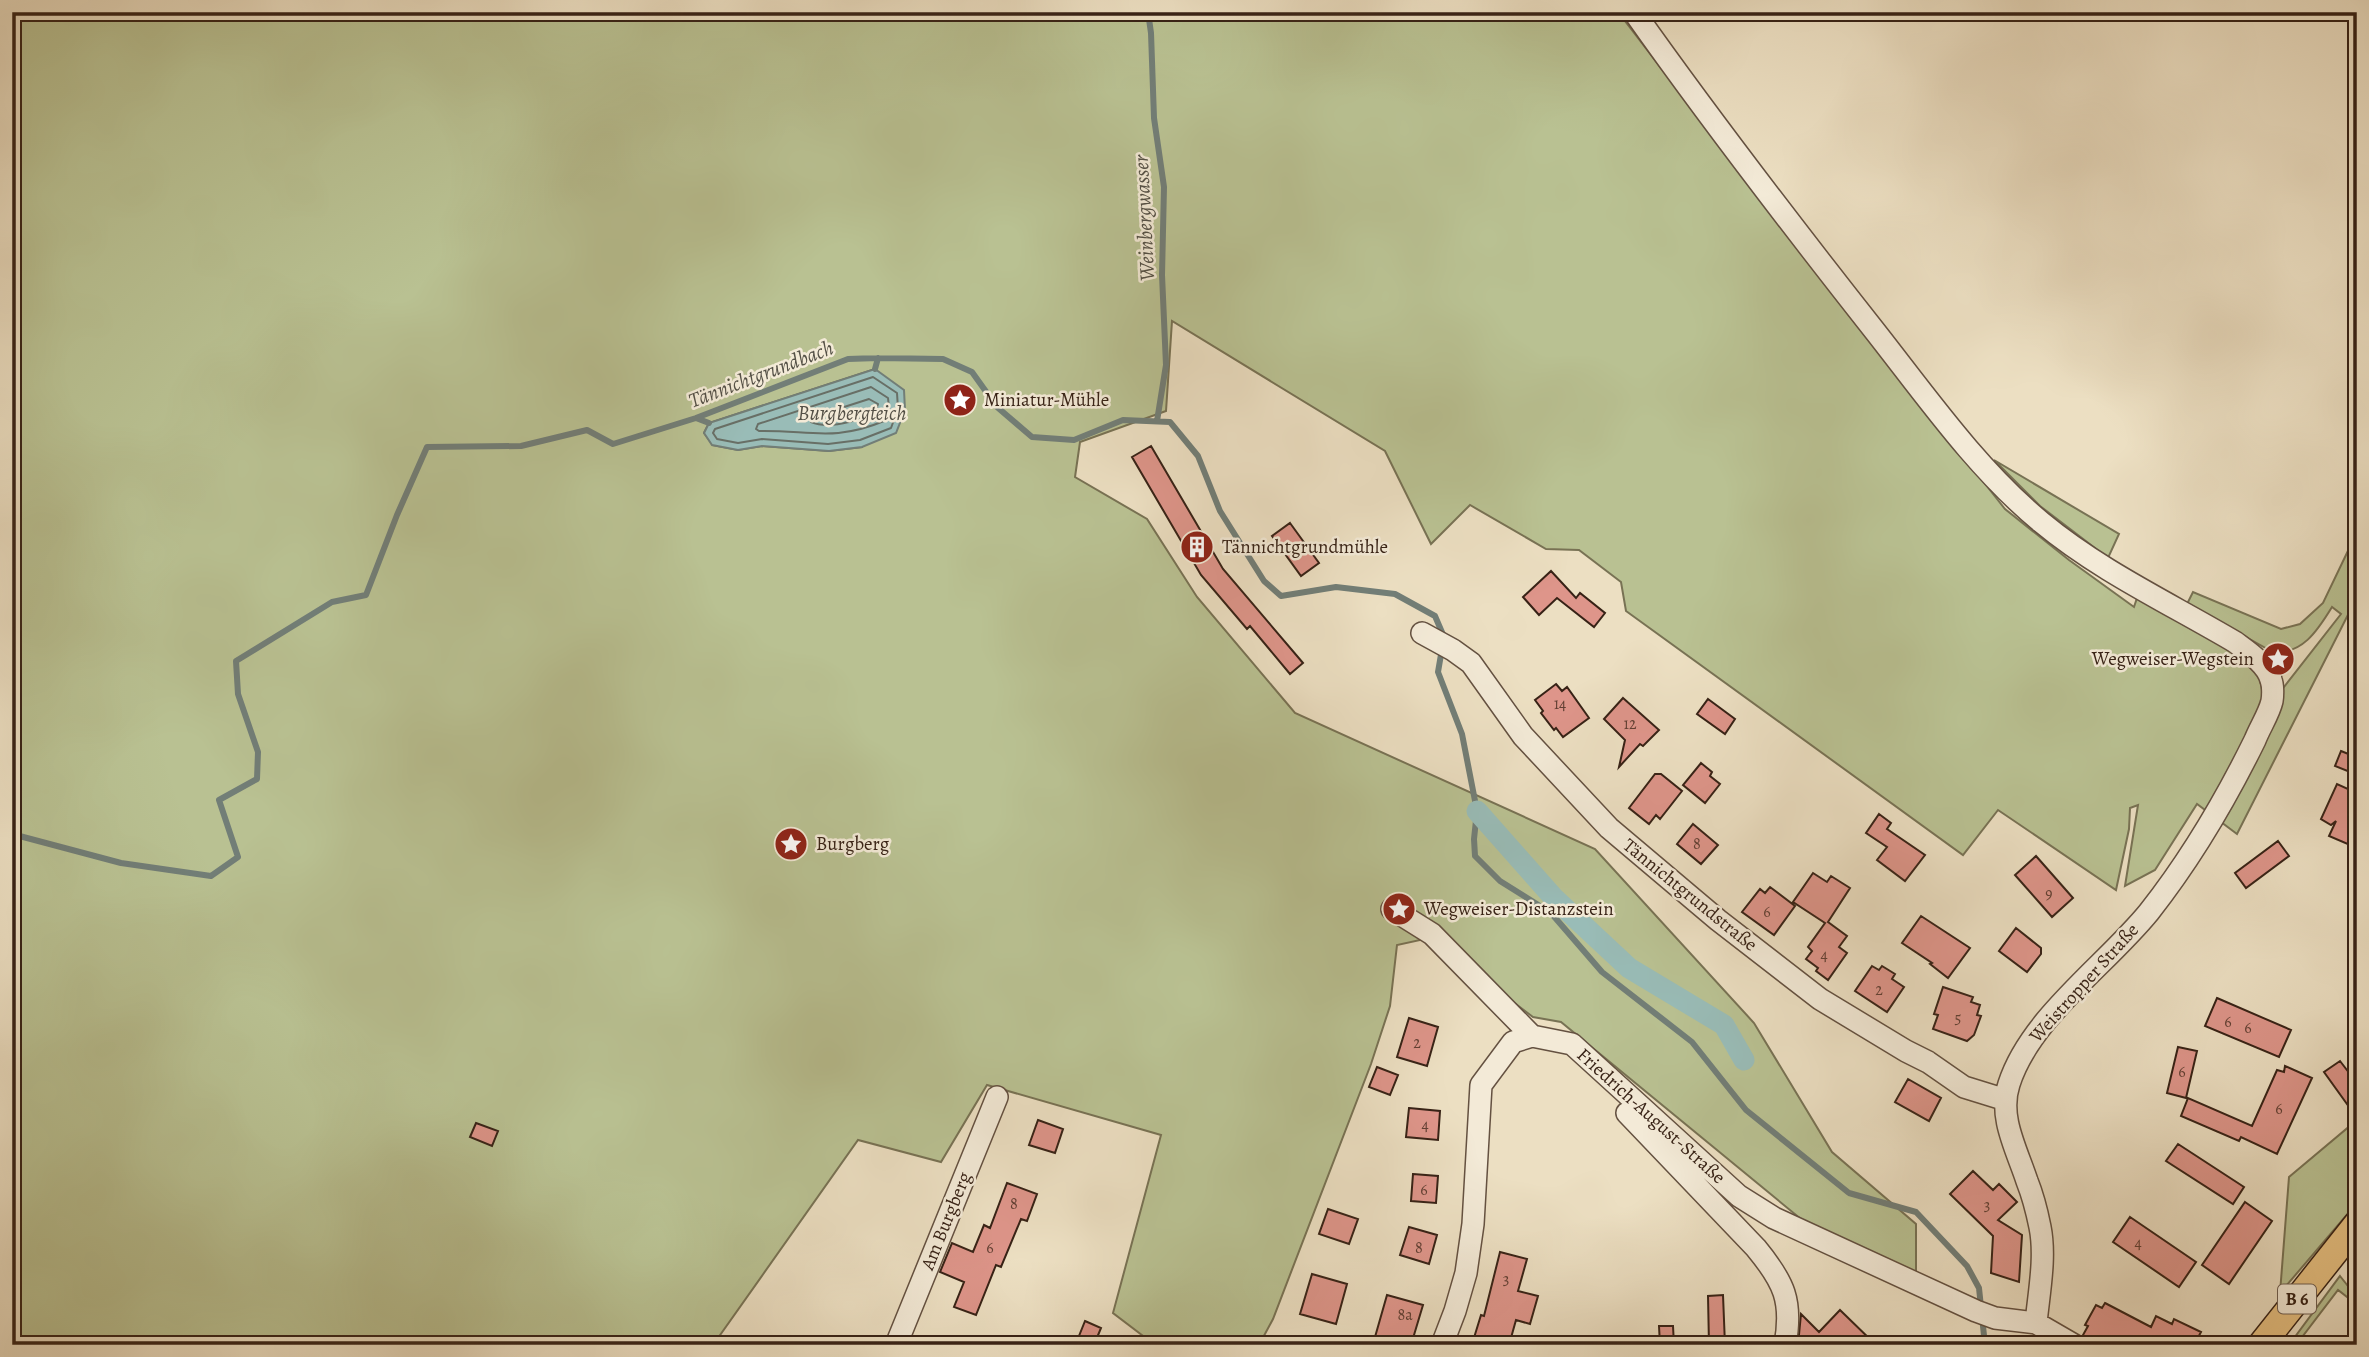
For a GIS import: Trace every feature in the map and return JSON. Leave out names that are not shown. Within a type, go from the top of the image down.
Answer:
[{"type":"main road","name":"B 6","points":[[2261,1345],[2357,1224]]},
{"type":"street","name":"Weistropper Straße","points":[[1634,12],[1752,175],[1975,457],[2039,520],[2076,550],[2235,642],[2252,655],[2271,678],[2272,699],[2240,770],[2196,843],[2148,912],[2029,1042],[2009,1083],[2006,1100],[2012,1142],[2028,1183],[2040,1229],[2042,1252],[2036,1322]]},
{"type":"street","name":"Tännichtgrundstraße","points":[[1422,633],[1471,663],[1523,736],[1609,828],[1718,920],[1820,999],[1928,1062],[1964,1087],[2006,1100]]},
{"type":"street","points":[[1392,909],[1432,934],[1532,1037],[1513,1042],[1482,1085],[1473,1224],[1466,1273],[1443,1345]]},
{"type":"street","name":"Friedrich-August-Straße","points":[[1532,1037],[1572,1044],[1698,1160],[1740,1196],[1774,1218],[1986,1314],[2036,1322]]},
{"type":"street","points":[[1594,1063],[1610,1098],[1666,1152],[1775,1271],[1784,1290],[1789,1319],[1785,1345]]},
{"type":"street","name":"Am Burgberg","points":[[896,1345],[997,1097]]},
{"type":"street","points":[[2036,1322],[2074,1345]]},
{"type":"green space","points":[[12,12],[1618,12],[2005,509],[2134,607],[2137,598],[2229,649],[2246,661],[2259,676],[2262,689],[2280,692],[2341,614],[2332,607],[2308,640],[2282,652],[2271,651],[2187,604],[2193,592],[2281,629],[2300,624],[2323,603],[2357,532],[2357,597],[2237,834],[2197,804],[2155,870],[2125,886],[2138,805],[2130,808],[2129,829],[2116,890],[1998,810],[1963,855],[1626,611],[1621,582],[1579,550],[1546,549],[1470,505],[1431,544],[1385,451],[1172,321],[1166,411],[1080,442],[1075,477],[1147,519],[1197,597],[1295,713],[1595,849],[1754,1023],[1832,1152],[1916,1224],[1916,1273],[1807,1224],[1561,1022],[1533,1017],[1429,938],[1397,945],[1390,1006],[1371,1064],[1273,1319],[1259,1345],[1155,1345],[1113,1313],[1161,1135],[987,1085],[941,1162],[858,1140],[713,1345],[12,1345]],"holes":[[[875,369],[862,447],[829,451],[762,446],[738,450],[713,445],[704,433],[709,423]]]},
{"type":"green space","points":[[1994,460],[2119,534],[2108,558],[2040,506]]},
{"type":"green space","points":[[2357,1120],[2357,1203],[2280,1293],[2289,1177]]},
{"type":"green space","points":[[2340,1276],[2355,1295],[2351,1300],[2338,1290],[2296,1345],[2289,1345]]},
{"type":"water","name":"Burgbergteich","points":[[875,369],[904,390],[905,410],[896,433],[862,447],[829,451],[762,446],[738,450],[712,445],[704,433],[709,423]]},
{"type":"building","points":[[1151,446],[1223,569],[1303,663],[1290,674],[1250,626],[1247,629],[1201,575],[1132,457]]},
{"type":"building","points":[[1290,523],[1319,563],[1301,576],[1272,536]]},
{"type":"building","points":[[1551,571],[1576,598],[1580,593],[1605,613],[1594,627],[1557,598],[1539,615],[1523,597]]},
{"type":"building","points":[[1556,684],[1562,691],[1567,687],[1589,718],[1563,737],[1541,713],[1543,711],[1535,700]]},
{"type":"building","points":[[1623,698],[1659,730],[1643,746],[1640,744],[1619,767],[1625,740],[1604,719]]},
{"type":"building","points":[[1708,699],[1735,719],[1725,734],[1697,714]]},
{"type":"building","points":[[2341,751],[2356,757],[2350,772],[2335,766]]},
{"type":"building","points":[[1701,763],[1712,772],[1710,776],[1720,784],[1705,803],[1683,785]]},
{"type":"building","points":[[1655,774],[1661,774],[1682,791],[1660,819],[1656,815],[1649,824],[1629,808]]},
{"type":"building","points":[[2357,774],[2357,848],[2329,836],[2336,821],[2331,825],[2321,819],[2337,784],[2350,790]]},
{"type":"building","points":[[1879,814],[1891,823],[1887,829],[1925,855],[1905,881],[1877,860],[1887,847],[1866,833]]},
{"type":"building","points":[[1693,824],[1718,845],[1701,864],[1677,844]]},
{"type":"building","points":[[2278,841],[2289,856],[2246,888],[2235,873]]},
{"type":"building","points":[[2036,856],[2073,898],[2052,917],[2015,875]]},
{"type":"building","points":[[1813,873],[1827,882],[1831,876],[1850,888],[1828,922],[1847,936],[1839,947],[1847,953],[1828,980],[1806,959],[1812,951],[1808,947],[1825,923],[1793,902]]},
{"type":"building","points":[[1770,887],[1795,906],[1774,935],[1742,912],[1760,889],[1765,893]]},
{"type":"building","points":[[1921,916],[1970,948],[1948,978],[1930,964],[1932,963],[1902,943]]},
{"type":"building","points":[[2016,928],[2041,948],[2041,954],[2027,972],[1999,951]]},
{"type":"building","points":[[1872,966],[1879,970],[1882,966],[1895,974],[1892,979],[1904,987],[1887,1012],[1855,991]]},
{"type":"building","points":[[1943,987],[1973,997],[1971,1002],[1980,1005],[1977,1015],[1981,1016],[1974,1035],[1967,1041],[1933,1029],[1938,1015],[1934,1014]]},
{"type":"building","points":[[2217,998],[2291,1030],[2279,1057],[2205,1026]]},
{"type":"building","points":[[1409,1018],[1438,1027],[1427,1066],[1397,1057]]},
{"type":"building","points":[[2178,1047],[2197,1051],[2186,1098],[2167,1093]]},
{"type":"building","points":[[2340,1061],[2350,1074],[2357,1070],[2357,1118],[2324,1072]]},
{"type":"building","points":[[2285,1066],[2312,1078],[2277,1154],[2241,1137],[2239,1141],[2181,1116],[2188,1098],[2252,1126],[2277,1070],[2284,1072]]},
{"type":"building","points":[[1377,1067],[1398,1075],[1390,1095],[1369,1087]]},
{"type":"building","points":[[1908,1079],[1941,1098],[1929,1121],[1895,1102]]},
{"type":"building","points":[[1409,1108],[1440,1111],[1438,1140],[1406,1137]]},
{"type":"building","points":[[1038,1120],[1063,1129],[1055,1153],[1029,1145]]},
{"type":"building","points":[[476,1123],[498,1131],[492,1146],[470,1137]]},
{"type":"building","points":[[2178,1144],[2244,1187],[2233,1204],[2166,1161]]},
{"type":"building","points":[[1973,1171],[1993,1190],[1999,1184],[2017,1202],[1998,1220],[2022,1235],[2019,1282],[1991,1273],[1993,1236],[1950,1194]]},
{"type":"building","points":[[1413,1174],[1438,1176],[1436,1203],[1411,1201]]},
{"type":"building","points":[[1007,1183],[1037,1194],[1027,1221],[1021,1219],[1001,1267],[996,1265],[976,1315],[954,1307],[964,1282],[940,1272],[952,1243],[973,1252],[984,1225],[990,1228]]},
{"type":"building","points":[[2245,1202],[2272,1221],[2229,1284],[2202,1265]]},
{"type":"building","points":[[1328,1209],[1358,1219],[1349,1244],[1319,1234]]},
{"type":"building","points":[[2130,1217],[2196,1262],[2179,1287],[2113,1242]]},
{"type":"building","points":[[1409,1227],[1437,1235],[1429,1264],[1400,1255]]},
{"type":"building","points":[[1500,1252],[1527,1259],[1518,1291],[1538,1296],[1530,1324],[1516,1320],[1509,1345],[1485,1345],[1473,1341],[1481,1315],[1484,1316]]},
{"type":"building","points":[[1312,1274],[1347,1284],[1336,1324],[1300,1314]]},
{"type":"building","points":[[1387,1295],[1423,1305],[1411,1345],[1375,1337]]},
{"type":"building","points":[[1723,1295],[1725,1345],[1709,1345],[1708,1296]]},
{"type":"building","points":[[2105,1303],[2151,1327],[2156,1316],[2172,1324],[2174,1319],[2201,1332],[2194,1345],[2102,1345],[2083,1335],[2088,1326],[2085,1325],[2096,1305],[2102,1308]]},
{"type":"building","points":[[1840,1310],[1876,1345],[1798,1345],[1801,1314],[1819,1332]]},
{"type":"building","points":[[1085,1321],[1101,1328],[1094,1345],[1077,1341]]},
{"type":"building","points":[[1659,1326],[1673,1326],[1674,1345],[1660,1345]]},
{"type":"waterway","name":"Weinbergwasser","points":[[1148,12],[1154,118],[1164,187],[1162,275],[1166,365],[1157,421]]},
{"type":"waterway","points":[[875,369],[878,358]]},
{"type":"waterway","name":"Tännichtgrundbach","points":[[12,834],[121,863],[211,876],[238,857],[219,800],[257,779],[258,752],[238,694],[236,661],[332,602],[366,595],[427,447],[521,446],[587,430],[613,444],[696,418],[848,359],[943,359],[972,372],[997,407],[1032,437],[1074,440],[1123,420],[1170,422],[1198,456],[1220,511],[1264,581],[1281,596],[1336,587],[1395,594],[1435,616],[1444,637],[1438,672],[1462,734],[1477,811],[1475,856],[1500,881],[1551,913],[1602,972],[1692,1042],[1746,1110],[1849,1193],[1916,1212],[1967,1266],[1979,1288],[1985,1345]]},
{"type":"waterway","points":[[696,418],[709,423]]},
{"type":"waterway","points":[[1477,811],[1554,898],[1629,968],[1724,1025],[1744,1060]]},
{"type":"place","name":"Miniatur-Mühle","points":[[960,400]]},
{"type":"place","name":"Tännichtgrundmühle","points":[[1197,547]]},
{"type":"place","name":"Wegweiser-Wegstein","points":[[2278,659]]},
{"type":"place","name":"Burgberg","points":[[791,844]]},
{"type":"place","name":"Wegweiser-Distanzstein","points":[[1399,909]]}]
